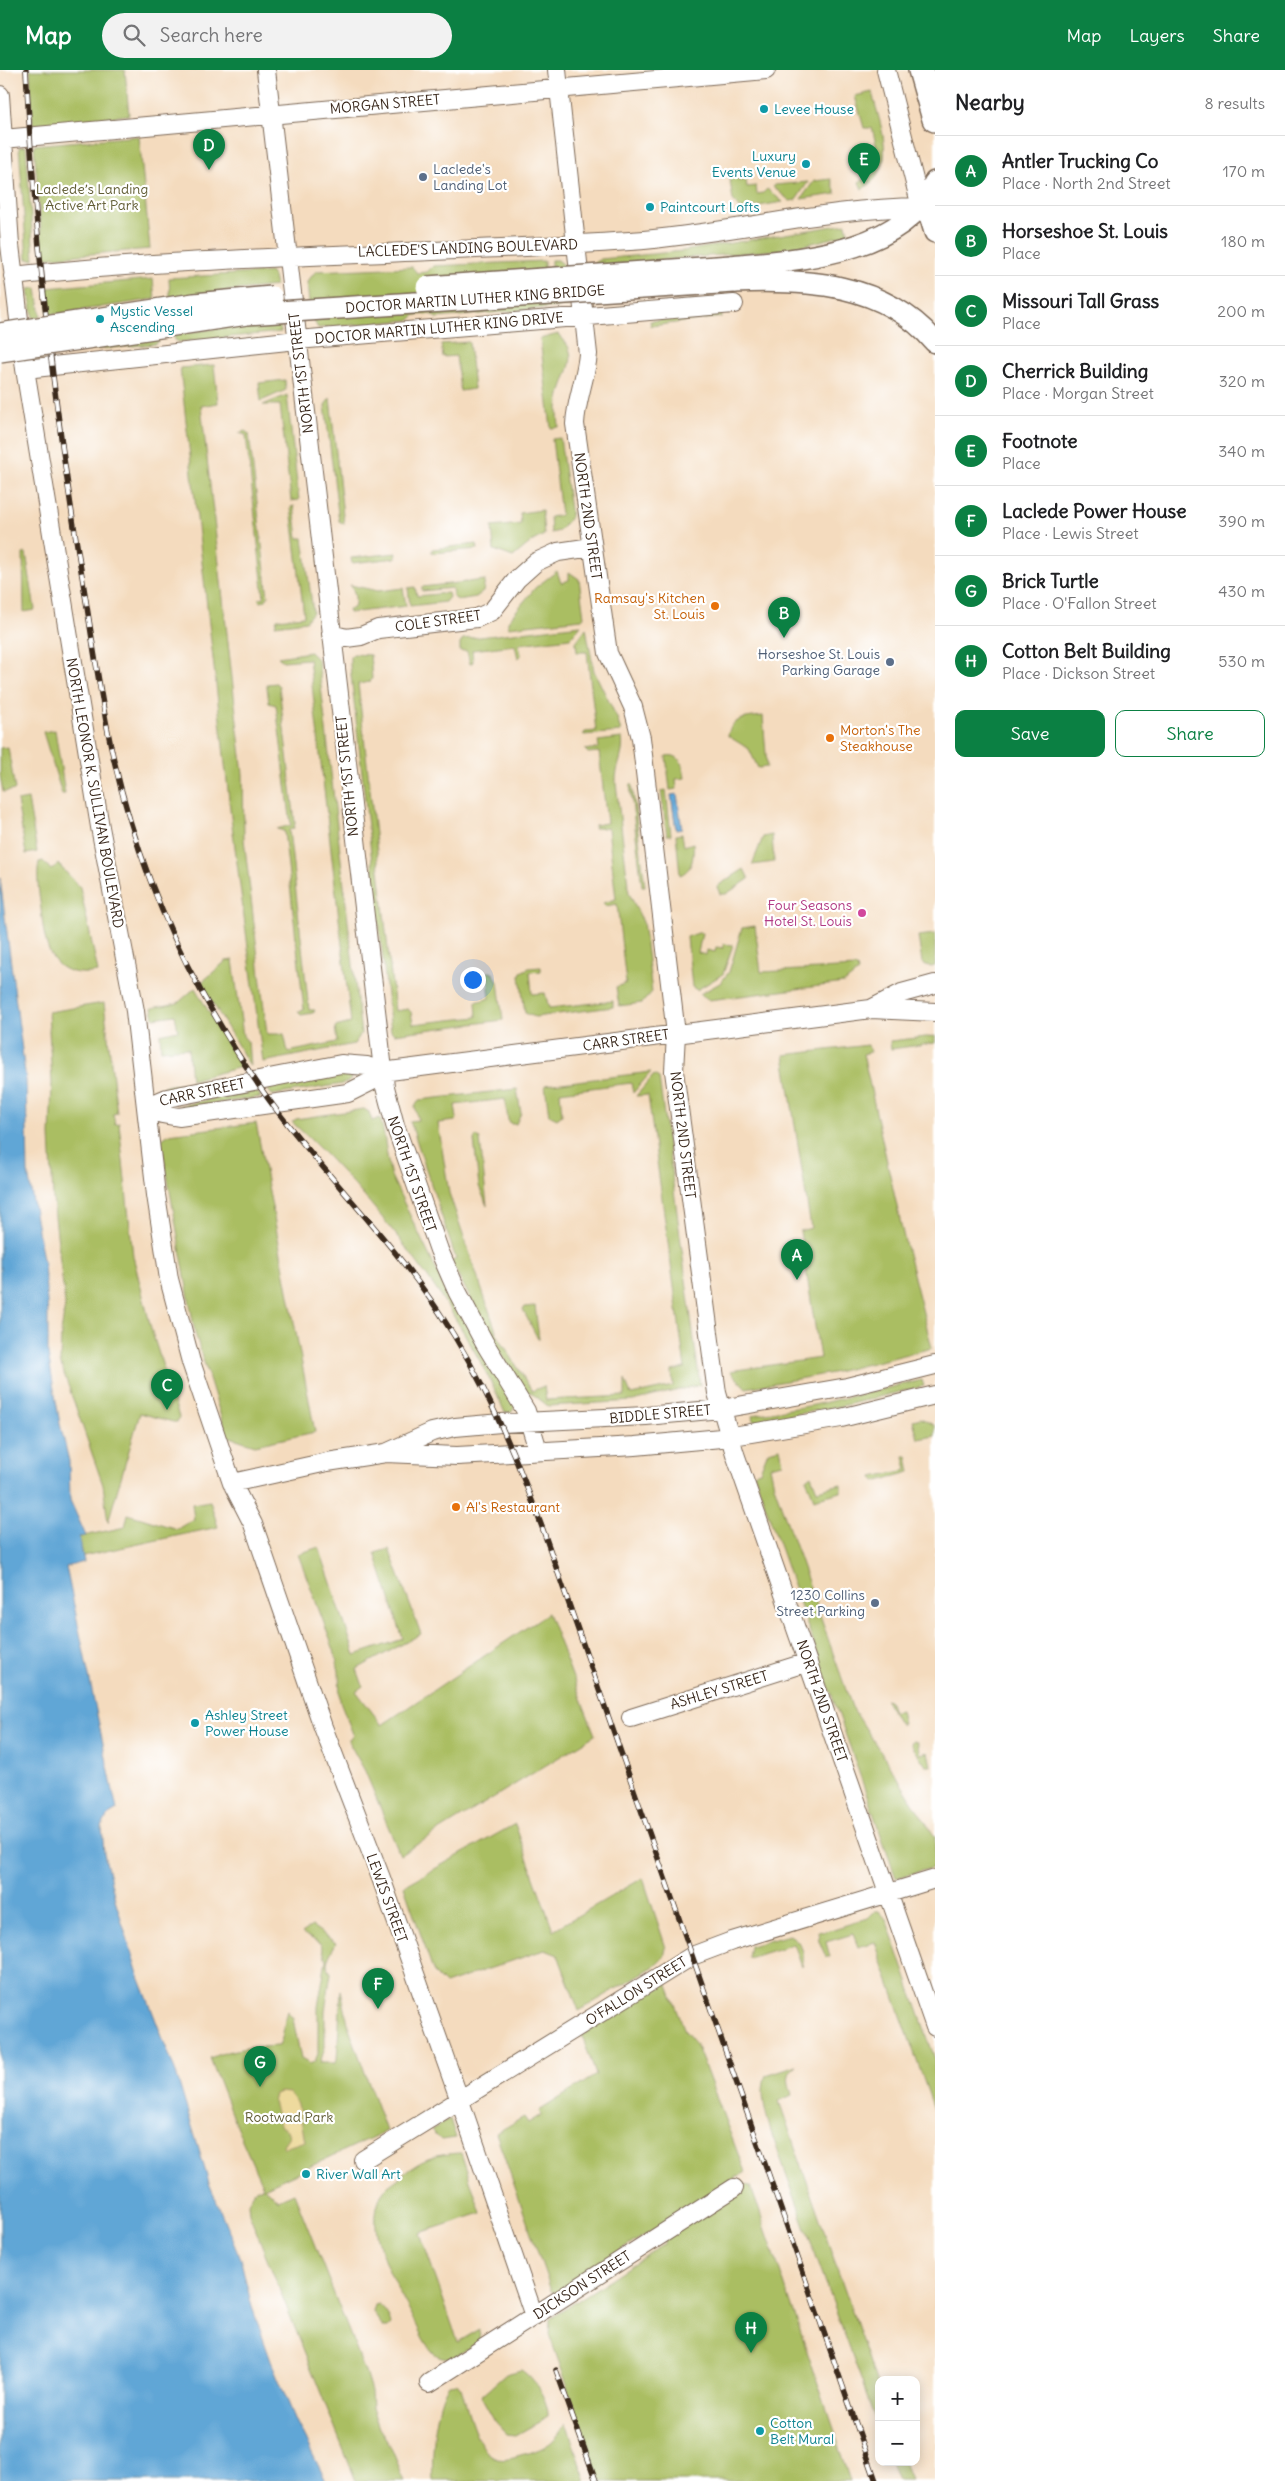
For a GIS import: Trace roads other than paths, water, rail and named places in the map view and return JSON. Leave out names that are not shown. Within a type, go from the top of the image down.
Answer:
[{"type":"highway","points":[[921,70],[935,119]]},
{"type":"main road","points":[[935,182],[928,207],[935,232]]},
{"type":"main road","name":"DOCTOR MARTIN LUTHER KING BRIDGE","points":[[0,351],[247,314],[733,274],[854,245],[892,230],[928,207]]},
{"type":"main road","name":"DOCTOR MARTIN LUTHER KING BRIDGE","points":[[0,334],[194,304],[245,299],[733,274],[846,288],[893,307],[913,320],[935,342]]},
{"type":"street","name":"NORTH 1ST STREET","points":[[266,70],[382,1072],[395,1125],[439,1250],[481,1337],[531,1422],[538,1450]]},
{"type":"street","name":"NORTH 2ND STREET","points":[[557,70],[584,316],[587,364],[576,405],[575,424],[608,653],[633,707],[641,738],[676,1034],[674,1071],[721,1409],[729,1437],[935,2027]]},
{"type":"street","name":"MORGAN STREET","points":[[3,139],[766,70]]},
{"type":"street","points":[[886,70],[928,207]]},
{"type":"street","name":"NORTH LEONOR K. SULLIVAN BOULEVARD","points":[[0,95],[13,276],[24,368],[104,852],[135,1011],[169,1279],[191,1362],[232,1483]]},
{"type":"street","name":"LACLEDE'S LANDING BOULEVARD","points":[[13,276],[150,264],[288,256],[576,244],[660,238],[864,209],[928,207]]},
{"type":"street","name":"DOCTOR MARTIN LUTHER KING DRIVE","points":[[24,368],[297,340],[734,304]]},
{"type":"street","name":"COLE STREET","points":[[331,634],[345,627],[360,625],[378,629],[485,616],[492,611],[517,579],[536,562],[558,552],[592,547]]},
{"type":"street","name":"CARR STREET","points":[[871,1009],[902,993],[935,984]]},
{"type":"street","name":"CARR STREET","points":[[146,1107],[162,1114],[179,1117],[348,1093],[359,1089],[382,1072],[871,1009],[935,1012]]},
{"type":"street","name":"CARR STREET","points":[[146,1107],[167,1098],[341,1064],[367,1066],[382,1072]]},
{"type":"street","name":"BIDDLE STREET","points":[[386,1453],[432,1432],[468,1426],[616,1418],[721,1409],[847,1387],[935,1365]]},
{"type":"street","name":"BIDDLE STREET","points":[[232,1483],[327,1462],[386,1453],[457,1456],[634,1446],[729,1437],[831,1420],[935,1395]]},
{"type":"street","name":"LEWIS STREET","points":[[232,1483],[255,1532],[323,1727],[381,1878],[534,2316]]},
{"type":"street","name":"ASHLEY STREET","points":[[630,1718],[808,1662]]},
{"type":"street","name":"O'FALLON STREET","points":[[363,2160],[692,1956],[732,1941],[935,1879]]},
{"type":"street","name":"DICKSON STREET","points":[[429,2383],[734,2188]]},
{"type":"water","points":[[677,794],[682,829],[676,830],[671,795]]},
{"type":"water","points":[[0,878],[26,1081],[28,1173],[44,1265],[48,1314],[48,1354],[60,1424],[69,1461],[70,1500],[86,1536],[79,1537],[84,1562],[66,1567],[117,1810],[107,1816],[102,1827],[104,1853],[115,1899],[138,1974],[176,2073],[209,2183],[241,2261],[252,2307],[271,2361],[296,2421],[326,2481],[0,2481]]},
{"type":"railway","points":[[26,70],[40,261],[54,387],[72,513],[108,734],[129,818],[149,878],[187,965],[232,1045],[265,1095],[289,1126],[422,1288],[455,1337],[497,1416],[542,1527],[876,2481]]},
{"type":"railway","points":[[556,2370],[596,2481]]},
{"type":"place","name":"Levee House","points":[[764,109]]},
{"type":"place","name":"Luxury Events Venue","points":[[806,164]]},
{"type":"place","name":"Cherrick Building","points":[[209,170]]},
{"type":"place","name":"Laclede's Landing Lot","points":[[423,177]]},
{"type":"place","name":"Footnote","points":[[864,184]]},
{"type":"place","name":"Paintcourt Lofts","points":[[650,207]]},
{"type":"place","name":"Mystic Vessel Ascending","points":[[100,319]]},
{"type":"place","name":"Ramsay's Kitchen St. Louis","points":[[715,606]]},
{"type":"place","name":"Horseshoe St. Louis","points":[[784,638]]},
{"type":"place","name":"Horseshoe St. Louis Parking Garage","points":[[890,662]]},
{"type":"place","name":"Morton's The Steakhouse","points":[[830,738]]},
{"type":"place","name":"Four Seasons Hotel St. Louis","points":[[862,913]]},
{"type":"place","name":"Antler Trucking Co","points":[[797,1280]]},
{"type":"place","name":"Missouri Tall Grass","points":[[167,1410]]},
{"type":"place","name":"Al's Restaurant","points":[[456,1507]]},
{"type":"place","name":"1230 Collins Street Parking","points":[[875,1603]]},
{"type":"place","name":"Ashley Street Power House","points":[[195,1723]]},
{"type":"place","name":"Laclede Power House","points":[[378,2009]]},
{"type":"place","name":"Brick Turtle","points":[[260,2087]]},
{"type":"place","name":"River Wall Art","points":[[306,2174]]},
{"type":"place","name":"Cotton Belt Building","points":[[751,2353]]},
{"type":"place","name":"Cotton Belt Mural","points":[[760,2431]]},
{"type":"park label","name":"Laclede’s Landing Active Art Park","points":[[92,198]]},
{"type":"park label","name":"Rootwad Park","points":[[289,2117]]}]
